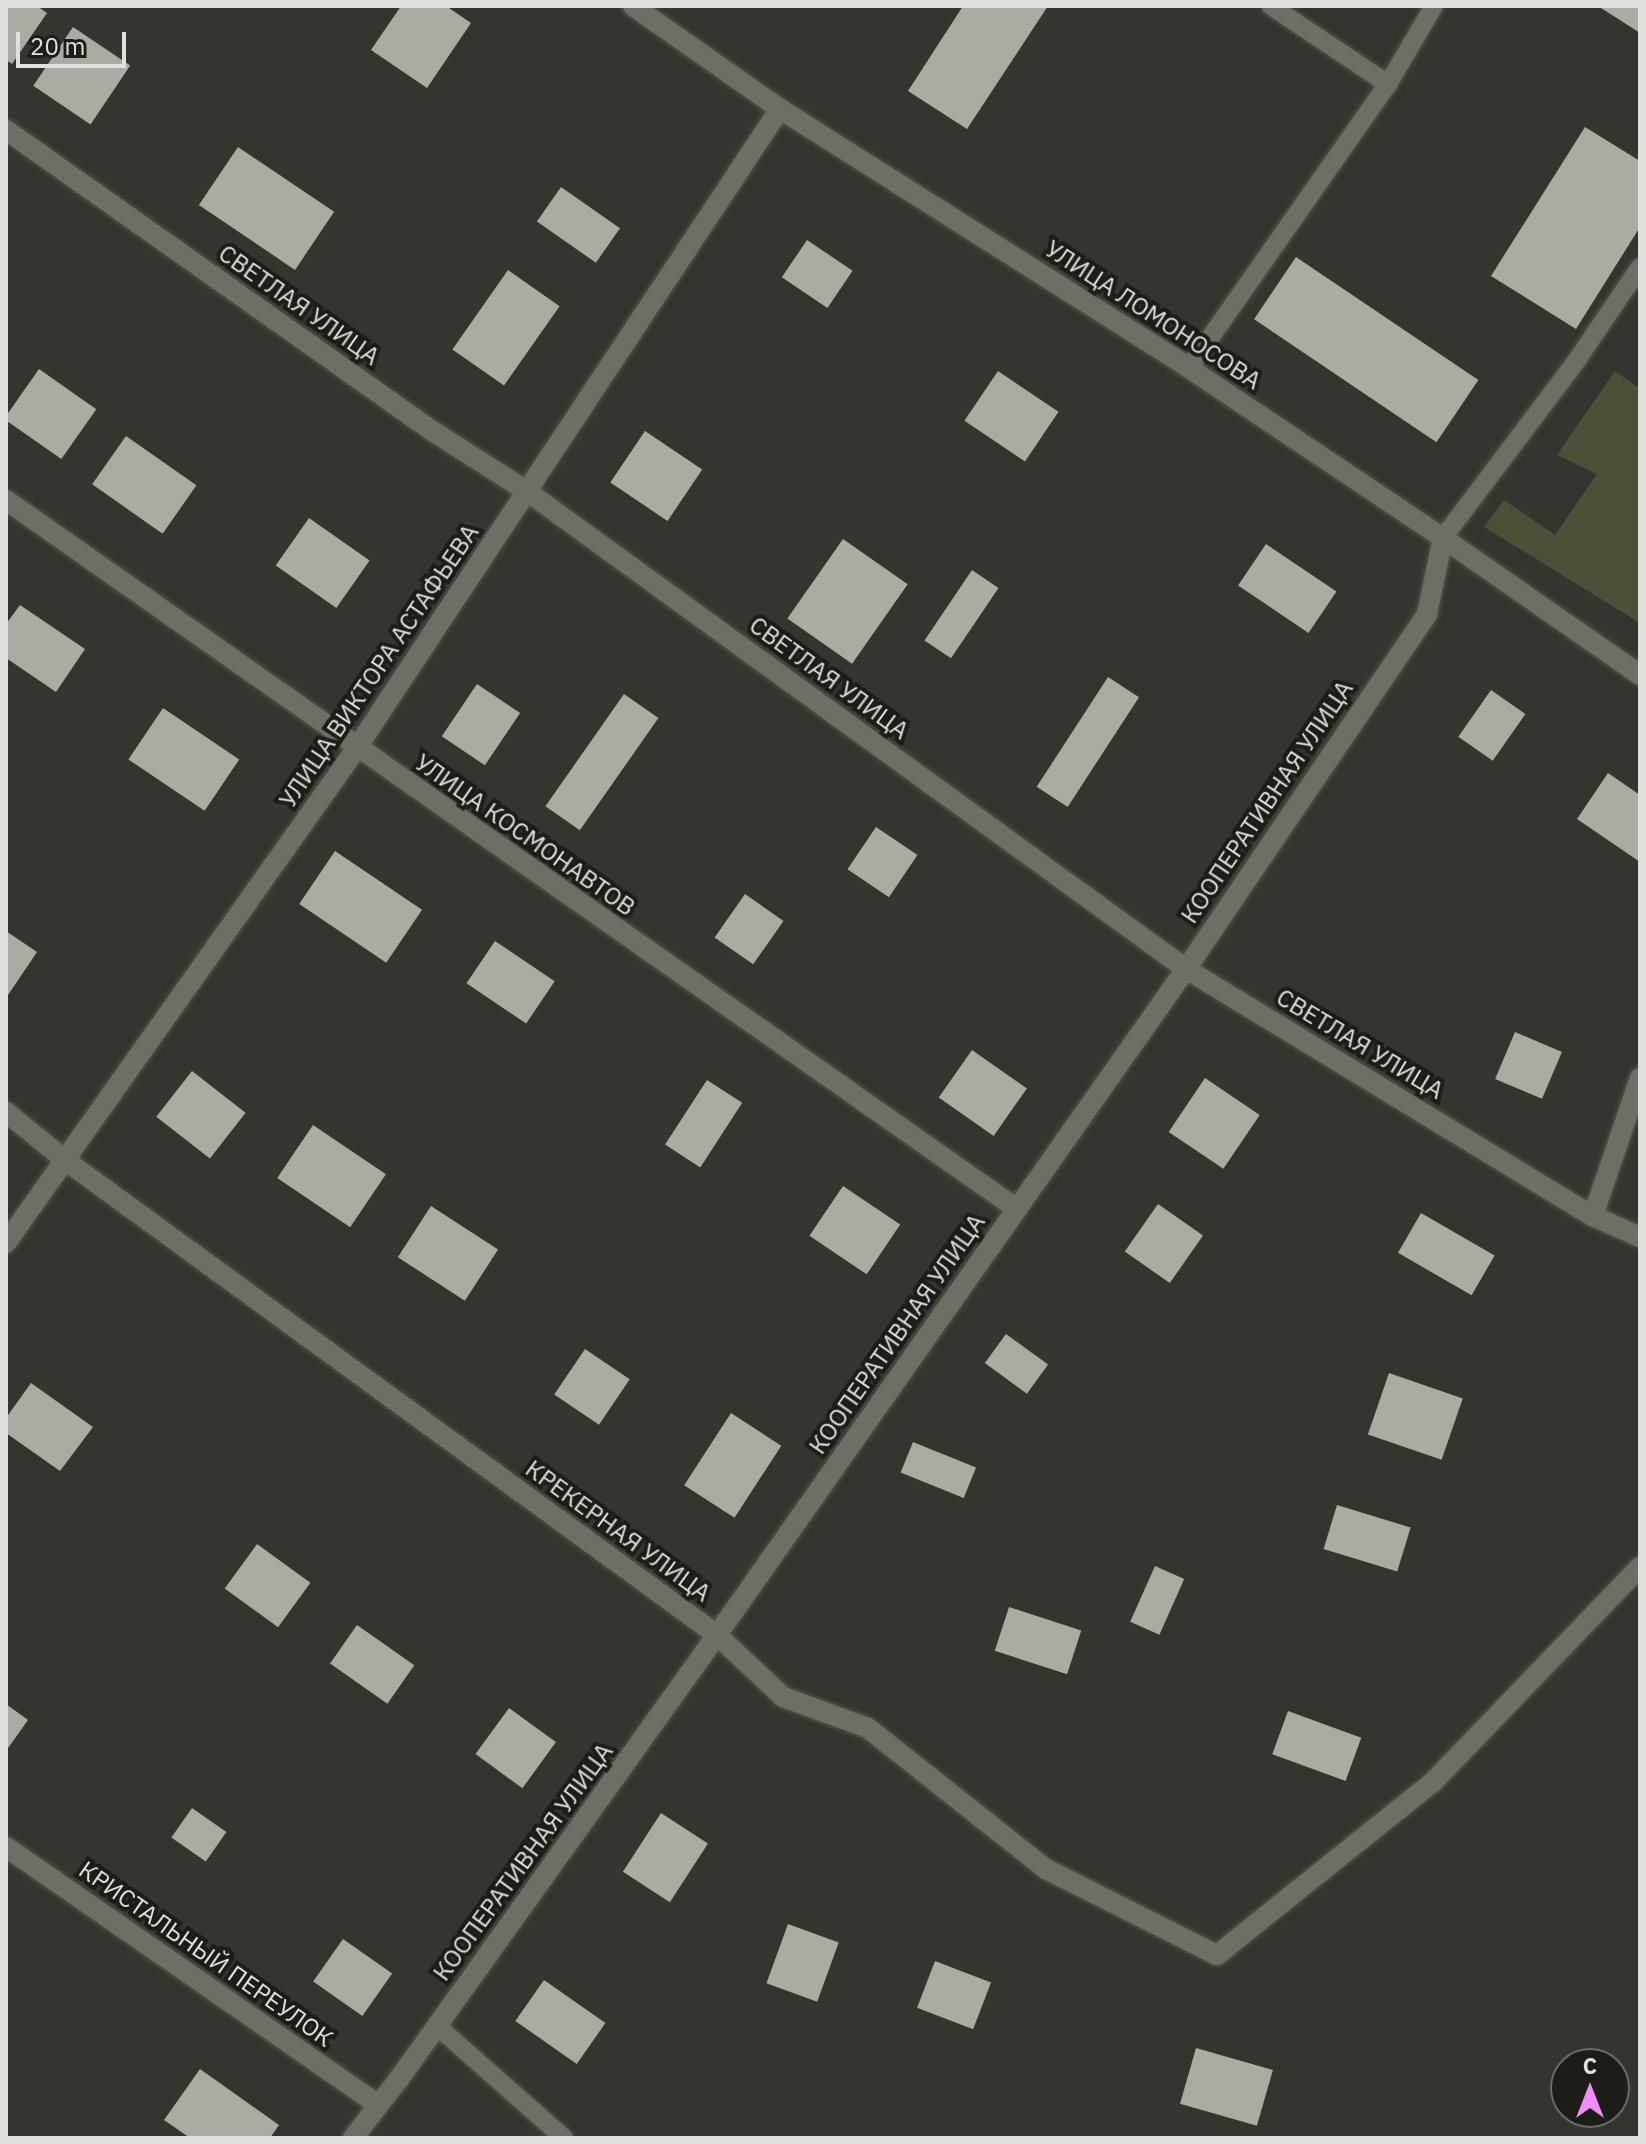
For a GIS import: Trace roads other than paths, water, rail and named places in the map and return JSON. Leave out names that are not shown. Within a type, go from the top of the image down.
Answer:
[{"type":"street","name":"УЛИЦА ЛОМОНОСОВА","points":[[633,6],[780,109],[1189,368],[1640,675]]},
{"type":"street","name":"УЛИЦА ВИКТОРА АСТАФЬЕВА","points":[[6,1243],[356,749],[780,109]]},
{"type":"street","name":"СВЕТЛАЯ УЛИЦА","points":[[6,130],[431,430],[528,492],[1186,969],[1593,1216],[1640,1237]]},
{"type":"street","name":"УЛИЦА КОСМОНАВТОВ","points":[[6,500],[356,749],[1017,1209]]},
{"type":"street","name":"КООПЕРАТИВНАЯ УЛИЦА","points":[[353,2138],[717,1635],[1186,969],[1427,614],[1443,538]]},
{"type":"street","points":[[1593,1216],[1640,1078]]},
{"type":"street","name":"КРЕКЕРНАЯ УЛИЦА","points":[[6,1112],[65,1160],[717,1635],[783,1697],[868,1728],[1046,1869],[1217,1955],[1432,1783],[1640,1567]]},
{"type":"street","name":"КРИСТАЛЬНЫЙ ПЕРЕУЛОК","points":[[6,1847],[377,2104]]},
{"type":"lane","points":[[1271,6],[1388,84]]},
{"type":"lane","points":[[1189,368],[1388,84],[1434,6]]},
{"type":"lane","points":[[1443,538],[1577,360],[1640,267]]},
{"type":"lane","points":[[437,2026],[564,2138]]}]
